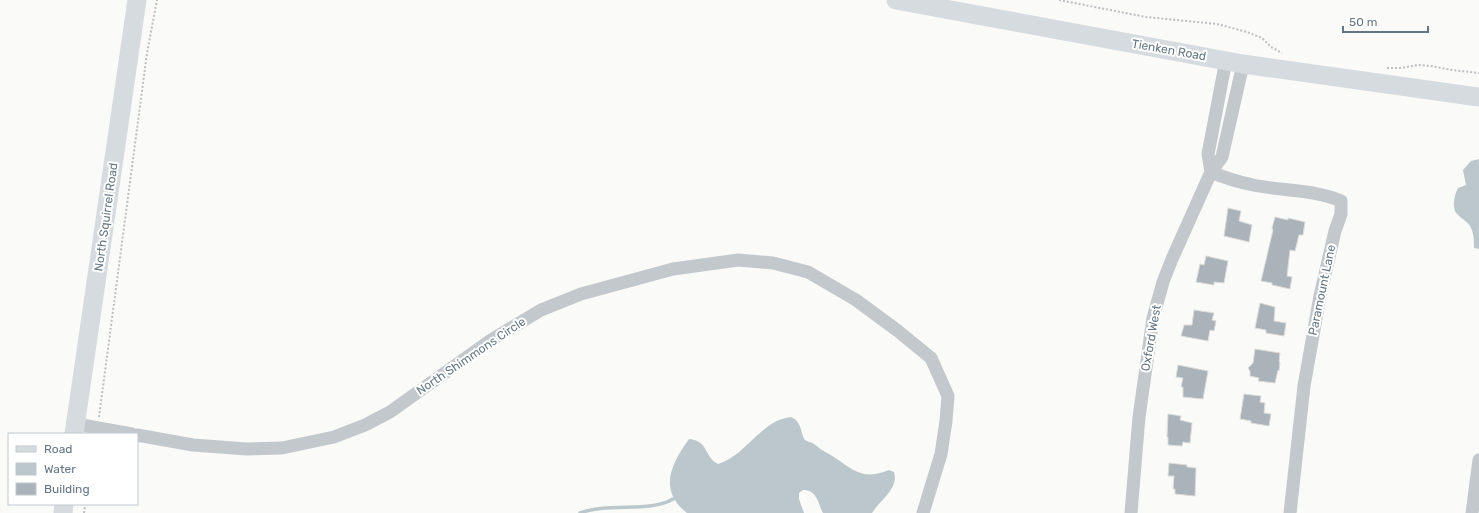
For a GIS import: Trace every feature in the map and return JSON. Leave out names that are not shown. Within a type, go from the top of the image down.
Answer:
[{"type":"street","name":"North Squirrel Road","points":[[75,429],[137,0]]},
{"type":"street","name":"Tienken Road","points":[[896,0],[1234,62],[1479,96]]},
{"type":"street","points":[[1211,172],[1208,154],[1234,62]]},
{"type":"street","name":"Oxford West","points":[[1132,513],[1139,417],[1153,318],[1163,282],[1211,172],[1222,157],[1234,62]]},
{"type":"street","name":"Paramount Lane","points":[[1211,172],[1226,178],[1253,185],[1328,195],[1341,201],[1341,214],[1335,231],[1320,296],[1305,379],[1290,513]]},
{"type":"street","name":"North Shimmons Circle","points":[[138,435],[193,445],[247,450],[282,448],[334,437],[390,412],[491,340],[541,310],[581,294],[673,269],[738,260],[773,263],[808,272],[856,300],[931,358],[948,396],[941,454],[923,513]]},
{"type":"street","points":[[75,429],[121,433]]},
{"type":"street","points":[[1472,513],[1479,460]]},
{"type":"path","points":[[98,420],[147,53],[157,0]]},
{"type":"path","points":[[1059,0],[1146,16],[1217,24],[1247,32],[1262,38],[1277,52],[1287,55]]},
{"type":"path","points":[[1381,67],[1401,68],[1418,65],[1479,73]]},
{"type":"water","points":[[1479,159],[1479,249],[1474,248],[1474,239],[1470,226],[1454,209],[1454,198],[1458,188],[1466,185],[1463,170],[1471,161]]},
{"type":"water","points":[[791,417],[797,422],[805,440],[814,444],[850,468],[863,474],[879,473],[889,470],[894,472],[894,484],[888,494],[872,513],[823,513],[814,495],[811,492],[803,490],[799,493],[799,499],[804,513],[687,513],[678,504],[670,486],[670,477],[677,458],[689,439],[700,443],[710,457],[718,464],[728,460],[771,424]]},
{"type":"building","points":[[1228,208],[1241,211],[1239,221],[1252,225],[1249,242],[1224,236]]},
{"type":"building","points":[[1275,217],[1305,222],[1303,235],[1299,235],[1295,251],[1290,250],[1287,276],[1292,277],[1290,289],[1261,281]]},
{"type":"building","points":[[1206,256],[1228,261],[1224,283],[1214,282],[1214,285],[1196,282],[1200,264],[1204,265]]},
{"type":"building","points":[[1260,303],[1275,307],[1274,321],[1286,323],[1284,336],[1266,333],[1266,330],[1255,328]]},
{"type":"building","points":[[1194,310],[1214,313],[1212,320],[1216,321],[1214,331],[1210,330],[1208,341],[1181,336],[1184,325],[1192,325]]},
{"type":"building","points":[[1255,349],[1280,353],[1279,371],[1278,370],[1275,383],[1258,381],[1259,378],[1250,376],[1250,371],[1248,368],[1253,363]]},
{"type":"building","points":[[1178,365],[1208,371],[1203,399],[1183,397],[1183,387],[1181,387],[1183,378],[1176,377]]},
{"type":"building","points":[[1244,394],[1261,396],[1260,402],[1265,403],[1264,413],[1271,414],[1269,426],[1251,423],[1251,421],[1240,419]]},
{"type":"building","points":[[1168,414],[1181,416],[1180,420],[1192,423],[1190,443],[1183,442],[1182,446],[1168,445]]},
{"type":"building","points":[[1169,463],[1187,465],[1187,467],[1196,468],[1195,496],[1175,494],[1175,489],[1173,489],[1174,476],[1168,476]]},
{"type":"waterway","points":[[580,513],[604,508],[653,506],[673,499]]}]
